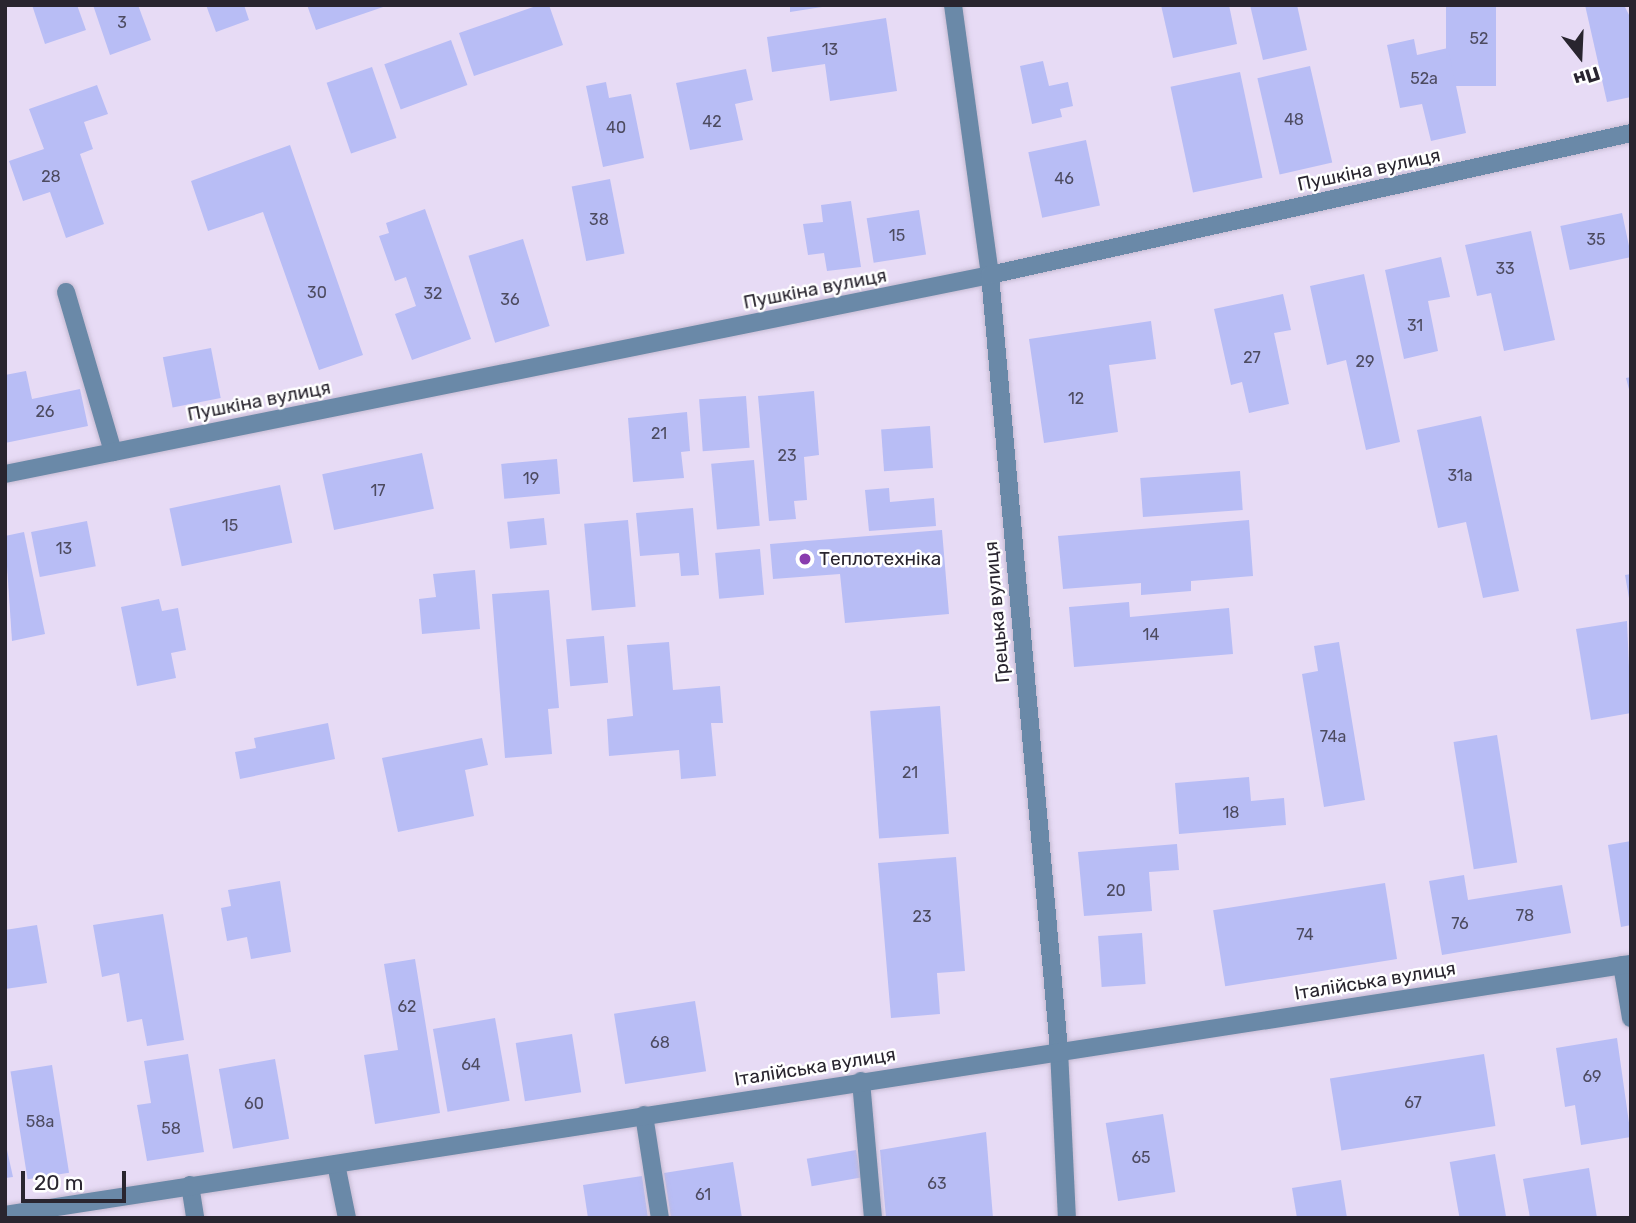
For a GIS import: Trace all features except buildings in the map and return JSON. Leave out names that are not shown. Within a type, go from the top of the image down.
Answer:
[{"type":"street","name":"Грецька вулиця","points":[[953,5],[990,275],[1059,1050],[1067,1218]]},
{"type":"street","name":"Пушкіна вулиця","points":[[5,474],[990,275],[1631,134]]},
{"type":"street","points":[[66,292],[113,452]]},
{"type":"street","points":[[1626,964],[1631,1018]]},
{"type":"street","name":"Італійська вулиця","points":[[5,1215],[1626,964]]},
{"type":"street","points":[[861,1081],[873,1218]]},
{"type":"street","points":[[644,1115],[660,1218]]},
{"type":"street","points":[[336,1164],[347,1218]]},
{"type":"street","points":[[190,1185],[195,1218]]},
{"type":"place","name":"Теплотехніка","points":[[805,559]]}]
